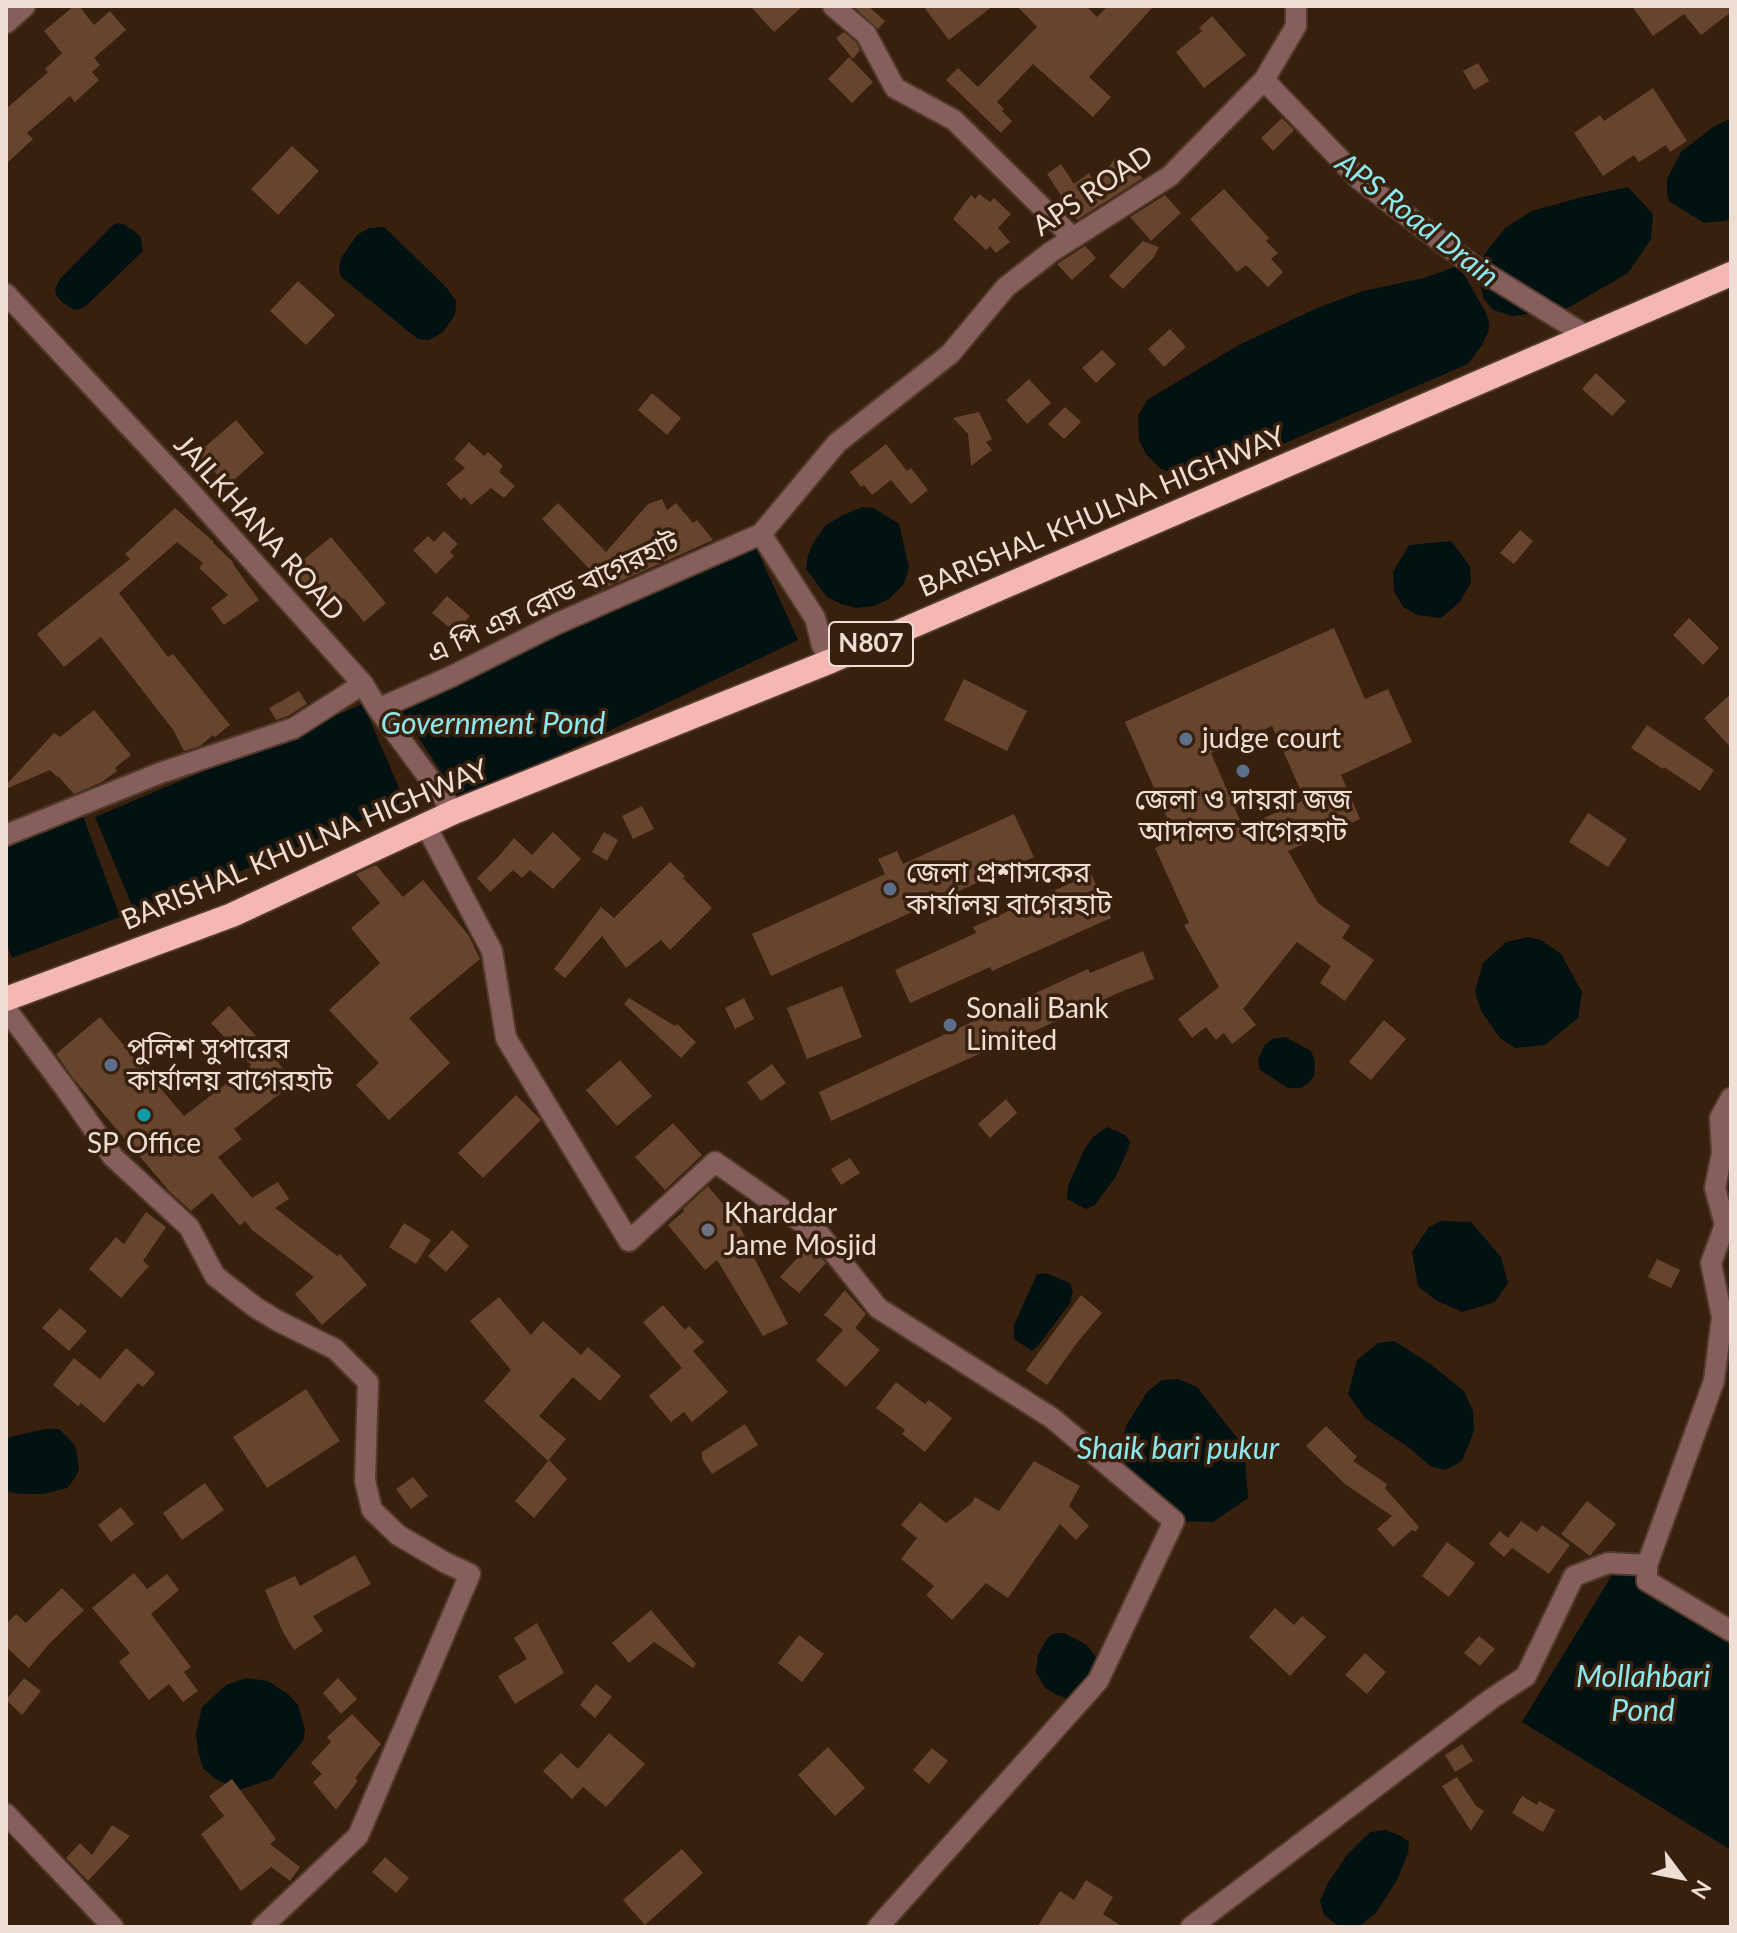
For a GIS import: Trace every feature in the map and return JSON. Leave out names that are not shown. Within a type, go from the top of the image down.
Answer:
[{"type":"highway","name":"BARISHAL KHULNA HIGHWAY","points":[[6,999],[232,915],[454,812],[831,661],[1731,274]]},
{"type":"street","points":[[6,23],[25,6]]},
{"type":"street","points":[[833,6],[866,34],[895,88],[954,120],[1073,238]]},
{"type":"street","name":"APS ROAD","points":[[756,536],[837,443],[950,354],[1006,287],[1051,252],[1170,176],[1264,80],[1296,26],[1296,6]]},
{"type":"street","points":[[1264,80],[1360,180],[1472,265],[1587,336]]},
{"type":"street","name":"JAILKHANA ROAD","points":[[6,294],[187,488],[363,684],[454,812]]},
{"type":"street","points":[[756,536],[815,618],[822,645],[831,661]]},
{"type":"street","name":"এ পি এস রোড বাগেরহাট","points":[[378,709],[556,624],[756,536]]},
{"type":"street","points":[[6,835],[160,773],[294,728],[363,684]]},
{"type":"street","points":[[426,826],[492,951],[506,1038],[629,1241],[715,1162],[820,1235],[878,1308],[1052,1418],[1174,1521],[1098,1681],[878,1927]]},
{"type":"street","points":[[6,1009],[113,1157],[189,1227],[215,1276],[278,1321],[335,1349],[368,1382],[365,1481],[372,1510],[398,1535],[470,1574],[358,1836],[262,1927]]},
{"type":"street","points":[[1731,1098],[1720,1118],[1722,1153],[1715,1188],[1725,1225],[1711,1263],[1722,1317],[1714,1381],[1647,1565],[1647,1581],[1731,1631]]},
{"type":"street","points":[[1191,1927],[1491,1699],[1526,1676],[1574,1576],[1608,1563],[1647,1565]]},
{"type":"street","points":[[6,1814],[113,1927]]},
{"type":"water","points":[[1731,118],[1731,220],[1704,223],[1669,201],[1667,179],[1681,152],[1713,127]]},
{"type":"water","points":[[1628,187],[1653,214],[1651,239],[1628,273],[1564,310],[1512,316],[1493,310],[1484,299],[1478,276],[1484,255],[1505,228],[1532,211]]},
{"type":"water","points":[[119,223],[138,234],[143,251],[86,306],[72,309],[56,295],[60,279],[113,225]]},
{"type":"water","points":[[384,227],[446,287],[456,301],[455,315],[443,332],[429,340],[418,339],[341,277],[341,258],[357,235],[369,228]]},
{"type":"water","points":[[1455,267],[1461,269],[1489,323],[1482,345],[1468,364],[1248,459],[1200,473],[1176,474],[1161,469],[1146,454],[1139,440],[1138,416],[1147,400],[1239,345],[1317,308],[1363,291],[1424,278]]},
{"type":"water","points":[[863,507],[874,508],[899,524],[909,567],[904,584],[889,599],[874,606],[856,608],[827,597],[806,569],[808,555],[826,525]]},
{"type":"water","points":[[1451,541],[1470,566],[1471,582],[1460,602],[1441,618],[1417,615],[1403,607],[1394,591],[1393,572],[1409,545]]},
{"type":"water","name":"Government Pond","points":[[754,543],[798,640],[461,802],[398,706]]},
{"type":"water","name":"Government Pond","points":[[363,704],[405,802],[136,915],[95,817]]},
{"type":"water","points":[[83,816],[120,917],[12,958],[6,942],[6,845]]},
{"type":"water","points":[[1528,937],[1541,940],[1561,954],[1582,992],[1578,1018],[1545,1045],[1515,1048],[1500,1038],[1481,1011],[1475,991],[1483,963],[1506,942]]},
{"type":"water","points":[[1285,1037],[1311,1051],[1315,1061],[1314,1076],[1300,1088],[1288,1088],[1260,1070],[1258,1060],[1264,1046],[1272,1039]]},
{"type":"water","points":[[1107,1127],[1125,1135],[1130,1141],[1129,1147],[1116,1176],[1095,1205],[1086,1209],[1067,1199],[1068,1186],[1084,1150],[1093,1137]]},
{"type":"water","points":[[1441,1221],[1471,1222],[1501,1257],[1508,1283],[1495,1302],[1462,1312],[1437,1301],[1418,1286],[1412,1252],[1429,1227]]},
{"type":"water","points":[[1046,1273],[1070,1283],[1073,1291],[1070,1303],[1032,1351],[1014,1339],[1014,1325],[1037,1274]]},
{"type":"water","points":[[1394,1341],[1429,1363],[1464,1391],[1473,1411],[1474,1431],[1462,1461],[1445,1470],[1430,1466],[1365,1418],[1348,1394],[1357,1360],[1378,1343]]},
{"type":"water","name":"Shaik bari pukur","points":[[1178,1379],[1197,1387],[1244,1447],[1248,1498],[1213,1522],[1174,1521],[1133,1480],[1119,1453],[1126,1426],[1147,1392],[1162,1380]]},
{"type":"water","points":[[45,1429],[59,1429],[74,1444],[79,1469],[75,1478],[67,1488],[43,1494],[6,1491],[6,1440]]},
{"type":"water","name":"Mollahbari Pond","points":[[1620,1562],[1731,1630],[1731,1850],[1522,1722]]},
{"type":"water","points":[[1055,1633],[1064,1633],[1087,1645],[1105,1669],[1072,1700],[1045,1688],[1036,1672],[1038,1655],[1047,1638]]},
{"type":"water","points":[[246,1678],[268,1681],[288,1694],[298,1705],[305,1729],[303,1741],[272,1779],[239,1790],[214,1778],[203,1768],[196,1734],[202,1707],[226,1685]]},
{"type":"water","points":[[1385,1830],[1409,1842],[1397,1880],[1376,1913],[1360,1926],[1340,1927],[1324,1915],[1320,1901],[1328,1883],[1347,1855],[1364,1838],[1371,1832]]},
{"type":"building","points":[[74,6],[79,6],[94,25],[110,11],[126,30],[94,58],[100,65],[92,72],[99,80],[75,102],[70,96],[27,133],[33,139],[6,164],[6,109],[48,72],[45,69],[62,53],[44,31]]},
{"type":"building","points":[[750,6],[803,6],[774,32]]},
{"type":"building","points":[[853,6],[868,6],[885,21],[878,29]]},
{"type":"building","points":[[923,6],[993,6],[949,40]]},
{"type":"building","points":[[1017,6],[1086,6],[1097,17],[1108,6],[1154,6],[1089,77],[1111,97],[1093,117],[1033,64],[997,102],[1012,121],[1001,133],[946,80],[958,68],[978,87],[1037,27]]},
{"type":"building","points":[[1632,6],[1731,6],[1731,12],[1701,35],[1684,14],[1653,36]]},
{"type":"building","points":[[1212,16],[1246,55],[1204,88],[1176,52],[1202,31],[1199,28]]},
{"type":"building","points":[[844,32],[860,50],[853,59],[836,38]]},
{"type":"building","points":[[849,57],[873,82],[852,103],[828,79]]},
{"type":"building","points":[[1478,63],[1489,81],[1474,90],[1463,71]]},
{"type":"building","points":[[1653,88],[1687,141],[1670,152],[1666,145],[1639,162],[1634,155],[1603,176],[1574,133],[1600,115],[1604,121]]},
{"type":"building","points":[[1282,118],[1294,130],[1273,151],[1261,138]]},
{"type":"building","points":[[292,146],[319,171],[278,215],[251,189]]},
{"type":"building","points":[[1115,158],[1143,178],[1077,220],[1047,174],[1061,164],[1074,184],[1089,173],[1096,185]]},
{"type":"building","points":[[1224,189],[1269,238],[1266,241],[1278,253],[1271,259],[1283,272],[1268,287],[1246,265],[1237,272],[1190,219]]},
{"type":"building","points":[[979,194],[990,202],[994,198],[1011,214],[998,228],[1010,242],[996,253],[990,246],[986,250],[953,219],[971,195],[975,199]]},
{"type":"building","points":[[1165,195],[1181,213],[1151,241],[1130,217]]},
{"type":"building","points":[[1143,241],[1159,247],[1154,257],[1123,289],[1109,276]]},
{"type":"building","points":[[1085,246],[1096,258],[1072,280],[1057,264]]},
{"type":"building","points":[[298,281],[335,315],[306,345],[270,311]]},
{"type":"building","points":[[1170,329],[1186,347],[1164,367],[1148,349]]},
{"type":"building","points":[[1102,350],[1116,364],[1096,383],[1082,368]]},
{"type":"building","points":[[1596,373],[1626,401],[1612,416],[1582,389]]},
{"type":"building","points":[[1029,379],[1051,403],[1027,424],[1006,400]]},
{"type":"building","points":[[652,393],[681,418],[667,435],[638,410]]},
{"type":"building","points":[[1065,407],[1081,422],[1064,439],[1048,424]]},
{"type":"building","points":[[979,412],[992,439],[986,442],[992,450],[971,466],[968,434],[953,418]]},
{"type":"building","points":[[236,420],[264,453],[227,486],[198,453]]},
{"type":"building","points":[[469,442],[484,456],[488,452],[503,466],[499,472],[515,486],[504,498],[491,488],[471,505],[464,497],[461,500],[446,484],[465,468],[454,459]]},
{"type":"building","points":[[886,444],[907,471],[911,468],[928,490],[911,504],[891,480],[872,495],[864,485],[861,487],[850,472]]},
{"type":"building","points":[[662,499],[667,510],[676,503],[693,523],[697,520],[713,540],[596,592],[589,586],[597,577],[542,519],[558,503],[606,552],[648,504]]},
{"type":"building","points":[[175,508],[234,563],[259,600],[224,625],[211,608],[228,595],[199,568],[203,563],[177,542],[119,593],[168,657],[173,654],[230,725],[200,746],[184,751],[174,731],[101,637],[64,667],[37,634],[130,559],[125,554]]},
{"type":"building","points":[[1520,530],[1533,541],[1514,564],[1500,553]]},
{"type":"building","points":[[444,531],[458,544],[450,552],[454,556],[436,574],[413,550],[428,536],[434,542]]},
{"type":"building","points":[[331,537],[386,603],[364,622],[344,598],[336,605],[330,598],[319,606],[290,571]]},
{"type":"building","points":[[447,596],[470,616],[456,633],[432,613]]},
{"type":"building","points":[[1689,618],[1719,648],[1703,665],[1673,635]]},
{"type":"building","points":[[1334,628],[1365,699],[1388,689],[1412,742],[1341,775],[1360,819],[1288,851],[1318,903],[1350,926],[1342,938],[1374,960],[1345,1001],[1320,983],[1331,966],[1297,942],[1243,1009],[1256,1025],[1232,1044],[1224,1033],[1216,1040],[1206,1027],[1192,1038],[1178,1019],[1219,987],[1184,925],[1189,923],[1155,848],[1176,838],[1125,722]],"holes":[[[1272,726],[1305,800],[1243,827],[1211,753]]]},
{"type":"building","points":[[964,679],[1027,711],[1007,751],[944,720]]},
{"type":"building","points":[[299,691],[307,704],[276,720],[269,708]]},
{"type":"building","points":[[1731,694],[1731,748],[1704,718]]},
{"type":"building","points":[[94,710],[131,755],[115,768],[117,771],[102,782],[74,794],[50,770],[6,789],[6,785],[54,733],[60,737]]},
{"type":"building","points":[[1647,725],[1714,770],[1700,791],[1631,748]]},
{"type":"building","points":[[642,806],[654,829],[633,839],[622,816]]},
{"type":"building","points":[[1588,813],[1627,839],[1608,867],[1569,842]]},
{"type":"building","points":[[1014,814],[1034,857],[771,976],[752,934],[885,874],[878,859],[897,851],[903,864]]},
{"type":"building","points":[[553,832],[581,859],[553,889],[530,870],[522,878],[513,870],[490,892],[477,878],[514,838],[532,855]]},
{"type":"building","points":[[604,832],[618,840],[607,861],[592,852]]},
{"type":"building","points":[[670,862],[712,908],[670,950],[661,940],[626,968],[602,936],[565,978],[554,969],[601,907],[614,918]]},
{"type":"building","points":[[376,865],[403,897],[423,880],[469,936],[480,959],[409,1018],[450,1063],[389,1120],[356,1085],[379,1063],[329,1010],[380,963],[351,928],[380,903],[356,874]]},
{"type":"building","points":[[1091,874],[1111,918],[992,971],[990,967],[910,1003],[895,970],[976,933],[973,927]]},
{"type":"building","points":[[1143,951],[1154,979],[831,1121],[819,1092],[1088,969],[1090,973]]},
{"type":"building","points":[[842,986],[862,1037],[807,1059],[787,1008]]},
{"type":"building","points":[[629,998],[675,1026],[677,1024],[696,1042],[681,1058],[624,1004]]},
{"type":"building","points":[[744,998],[754,1019],[735,1029],[725,1008]]},
{"type":"building","points":[[229,1006],[294,1083],[234,1129],[242,1139],[218,1157],[252,1198],[278,1182],[289,1199],[275,1208],[337,1256],[340,1254],[367,1285],[322,1325],[295,1294],[314,1277],[252,1230],[245,1221],[240,1226],[212,1193],[191,1211],[170,1192],[56,1054],[100,1017],[184,1116],[251,1065],[211,1023]]},
{"type":"building","points":[[1384,1020],[1406,1039],[1371,1080],[1349,1062]]},
{"type":"building","points":[[620,1060],[652,1096],[617,1126],[586,1090]]},
{"type":"building","points":[[772,1064],[786,1083],[761,1101],[747,1082]]},
{"type":"building","points":[[516,1095],[541,1120],[483,1178],[458,1153]]},
{"type":"building","points":[[1006,1099],[1017,1113],[990,1138],[978,1124]]},
{"type":"building","points":[[673,1123],[702,1155],[665,1190],[635,1157]]},
{"type":"building","points":[[850,1158],[860,1173],[841,1185],[831,1169]]},
{"type":"building","points":[[708,1186],[737,1221],[788,1324],[763,1336],[717,1260],[705,1270],[668,1225]]},
{"type":"building","points":[[146,1212],[166,1227],[143,1261],[149,1266],[121,1298],[89,1269],[116,1237],[124,1244]]},
{"type":"building","points":[[404,1223],[431,1240],[416,1264],[389,1247]]},
{"type":"building","points":[[452,1230],[469,1246],[446,1272],[428,1256]]},
{"type":"building","points":[[810,1244],[826,1263],[799,1293],[780,1277]]},
{"type":"building","points":[[1657,1259],[1680,1270],[1671,1288],[1648,1277]]},
{"type":"building","points":[[845,1290],[866,1314],[855,1328],[880,1350],[846,1387],[816,1360],[843,1330],[824,1315]]},
{"type":"building","points":[[1081,1295],[1102,1313],[1047,1385],[1026,1370]]},
{"type":"building","points":[[499,1297],[531,1335],[543,1321],[581,1355],[588,1347],[621,1376],[600,1401],[573,1377],[539,1416],[566,1439],[548,1461],[484,1401],[511,1370],[470,1321]]},
{"type":"building","points":[[663,1305],[685,1330],[689,1326],[704,1342],[693,1351],[728,1392],[692,1422],[684,1412],[671,1422],[649,1396],[682,1368],[643,1322]]},
{"type":"building","points":[[60,1308],[87,1331],[69,1351],[42,1328]]},
{"type":"building","points":[[126,1348],[155,1373],[143,1387],[138,1383],[104,1423],[53,1385],[74,1358],[100,1379]]},
{"type":"building","points":[[896,1382],[925,1404],[929,1400],[952,1418],[925,1452],[902,1434],[905,1430],[876,1408]]},
{"type":"building","points":[[306,1389],[340,1441],[267,1488],[233,1437]]},
{"type":"building","points":[[745,1424],[758,1445],[712,1474],[702,1459],[702,1452]]},
{"type":"building","points":[[1326,1426],[1357,1457],[1353,1461],[1387,1484],[1385,1488],[1419,1527],[1415,1532],[1412,1530],[1393,1547],[1377,1529],[1392,1516],[1345,1484],[1306,1446]]},
{"type":"building","points":[[549,1460],[567,1479],[534,1518],[515,1501]]},
{"type":"building","points":[[1034,1461],[1080,1486],[1069,1506],[1089,1526],[1076,1540],[1060,1524],[1008,1598],[986,1583],[952,1620],[926,1595],[934,1586],[901,1559],[917,1538],[901,1525],[920,1502],[946,1523],[971,1504],[975,1497],[999,1511]]},
{"type":"building","points":[[413,1477],[428,1496],[411,1509],[396,1489]]},
{"type":"building","points":[[205,1483],[224,1510],[182,1540],[163,1513]]},
{"type":"building","points":[[1587,1501],[1616,1524],[1590,1556],[1561,1534]]},
{"type":"building","points":[[121,1507],[134,1524],[111,1542],[98,1525]]},
{"type":"building","points":[[1521,1521],[1537,1532],[1542,1525],[1570,1545],[1549,1574],[1512,1548],[1504,1557],[1489,1544],[1500,1531],[1508,1538]]},
{"type":"building","points":[[1447,1542],[1475,1563],[1449,1597],[1422,1576]]},
{"type":"building","points":[[355,1555],[371,1584],[313,1616],[323,1631],[294,1650],[265,1590],[295,1576],[300,1586]]},
{"type":"building","points":[[134,1573],[147,1589],[167,1574],[179,1590],[151,1614],[191,1667],[184,1672],[198,1691],[183,1702],[169,1684],[149,1700],[119,1662],[130,1653],[92,1608]]},
{"type":"building","points":[[62,1588],[84,1610],[29,1668],[6,1647],[6,1624],[16,1614],[26,1623]]},
{"type":"building","points":[[1275,1608],[1294,1625],[1302,1616],[1326,1637],[1290,1676],[1249,1637]]},
{"type":"building","points":[[651,1610],[696,1664],[693,1668],[654,1642],[629,1663],[612,1643]]},
{"type":"building","points":[[537,1623],[564,1673],[515,1704],[498,1676],[527,1659],[514,1638]]},
{"type":"building","points":[[799,1635],[824,1654],[802,1682],[778,1663]]},
{"type":"building","points":[[1479,1636],[1495,1649],[1480,1666],[1464,1653]]},
{"type":"building","points":[[1365,1653],[1386,1672],[1367,1694],[1345,1675]]},
{"type":"building","points":[[24,1678],[41,1691],[22,1715],[6,1700]]},
{"type":"building","points":[[338,1678],[357,1699],[341,1714],[323,1693]]},
{"type":"building","points":[[596,1684],[612,1697],[595,1718],[580,1705]]},
{"type":"building","points":[[352,1714],[381,1744],[336,1810],[313,1782],[322,1774],[311,1763],[331,1742],[327,1737]]},
{"type":"building","points":[[609,1733],[645,1764],[606,1807],[583,1787],[572,1799],[543,1771],[561,1753],[578,1769]]},
{"type":"building","points":[[1462,1744],[1473,1761],[1455,1772],[1445,1755]]},
{"type":"building","points":[[828,1747],[865,1788],[835,1816],[798,1775]]},
{"type":"building","points":[[932,1748],[948,1761],[929,1784],[913,1770]]},
{"type":"building","points":[[1457,1777],[1476,1806],[1484,1811],[1471,1831],[1442,1786]]},
{"type":"building","points":[[232,1779],[276,1839],[270,1844],[300,1867],[290,1881],[271,1867],[241,1891],[201,1834],[224,1816],[209,1796]]},
{"type":"building","points":[[1522,1796],[1537,1805],[1539,1801],[1555,1810],[1543,1832],[1512,1813]]},
{"type":"building","points":[[112,1825],[130,1836],[88,1881],[66,1858],[80,1843],[92,1855]]},
{"type":"building","points":[[682,1849],[703,1873],[645,1925],[623,1900]]},
{"type":"building","points":[[385,1857],[409,1878],[396,1893],[372,1872]]},
{"type":"building","points":[[1086,1880],[1113,1897],[1103,1914],[1123,1927],[1037,1927],[1060,1891],[1074,1900]]},
{"type":"place","name":"judge court","points":[[1186,739]]},
{"type":"place","name":"জেলা ও দায়রা জজ আদালত বাগেরহাট","points":[[1243,771]]},
{"type":"place","name":"জেলা প্রশাসকের কার্যালয় বাগেরহাট","points":[[890,889]]},
{"type":"place","name":"Sonali Bank Limited","points":[[950,1025]]},
{"type":"place","name":"পুলিশ সুপারের কার্যালয় বাগেরহাট","points":[[111,1065]]},
{"type":"place","name":"SP Office","points":[[144,1115]]},
{"type":"place","name":"Kharddar Jame Mosjid","points":[[708,1230]]},
{"type":"water label","name":"APS Road Drain","points":[[1417,220]]}]
